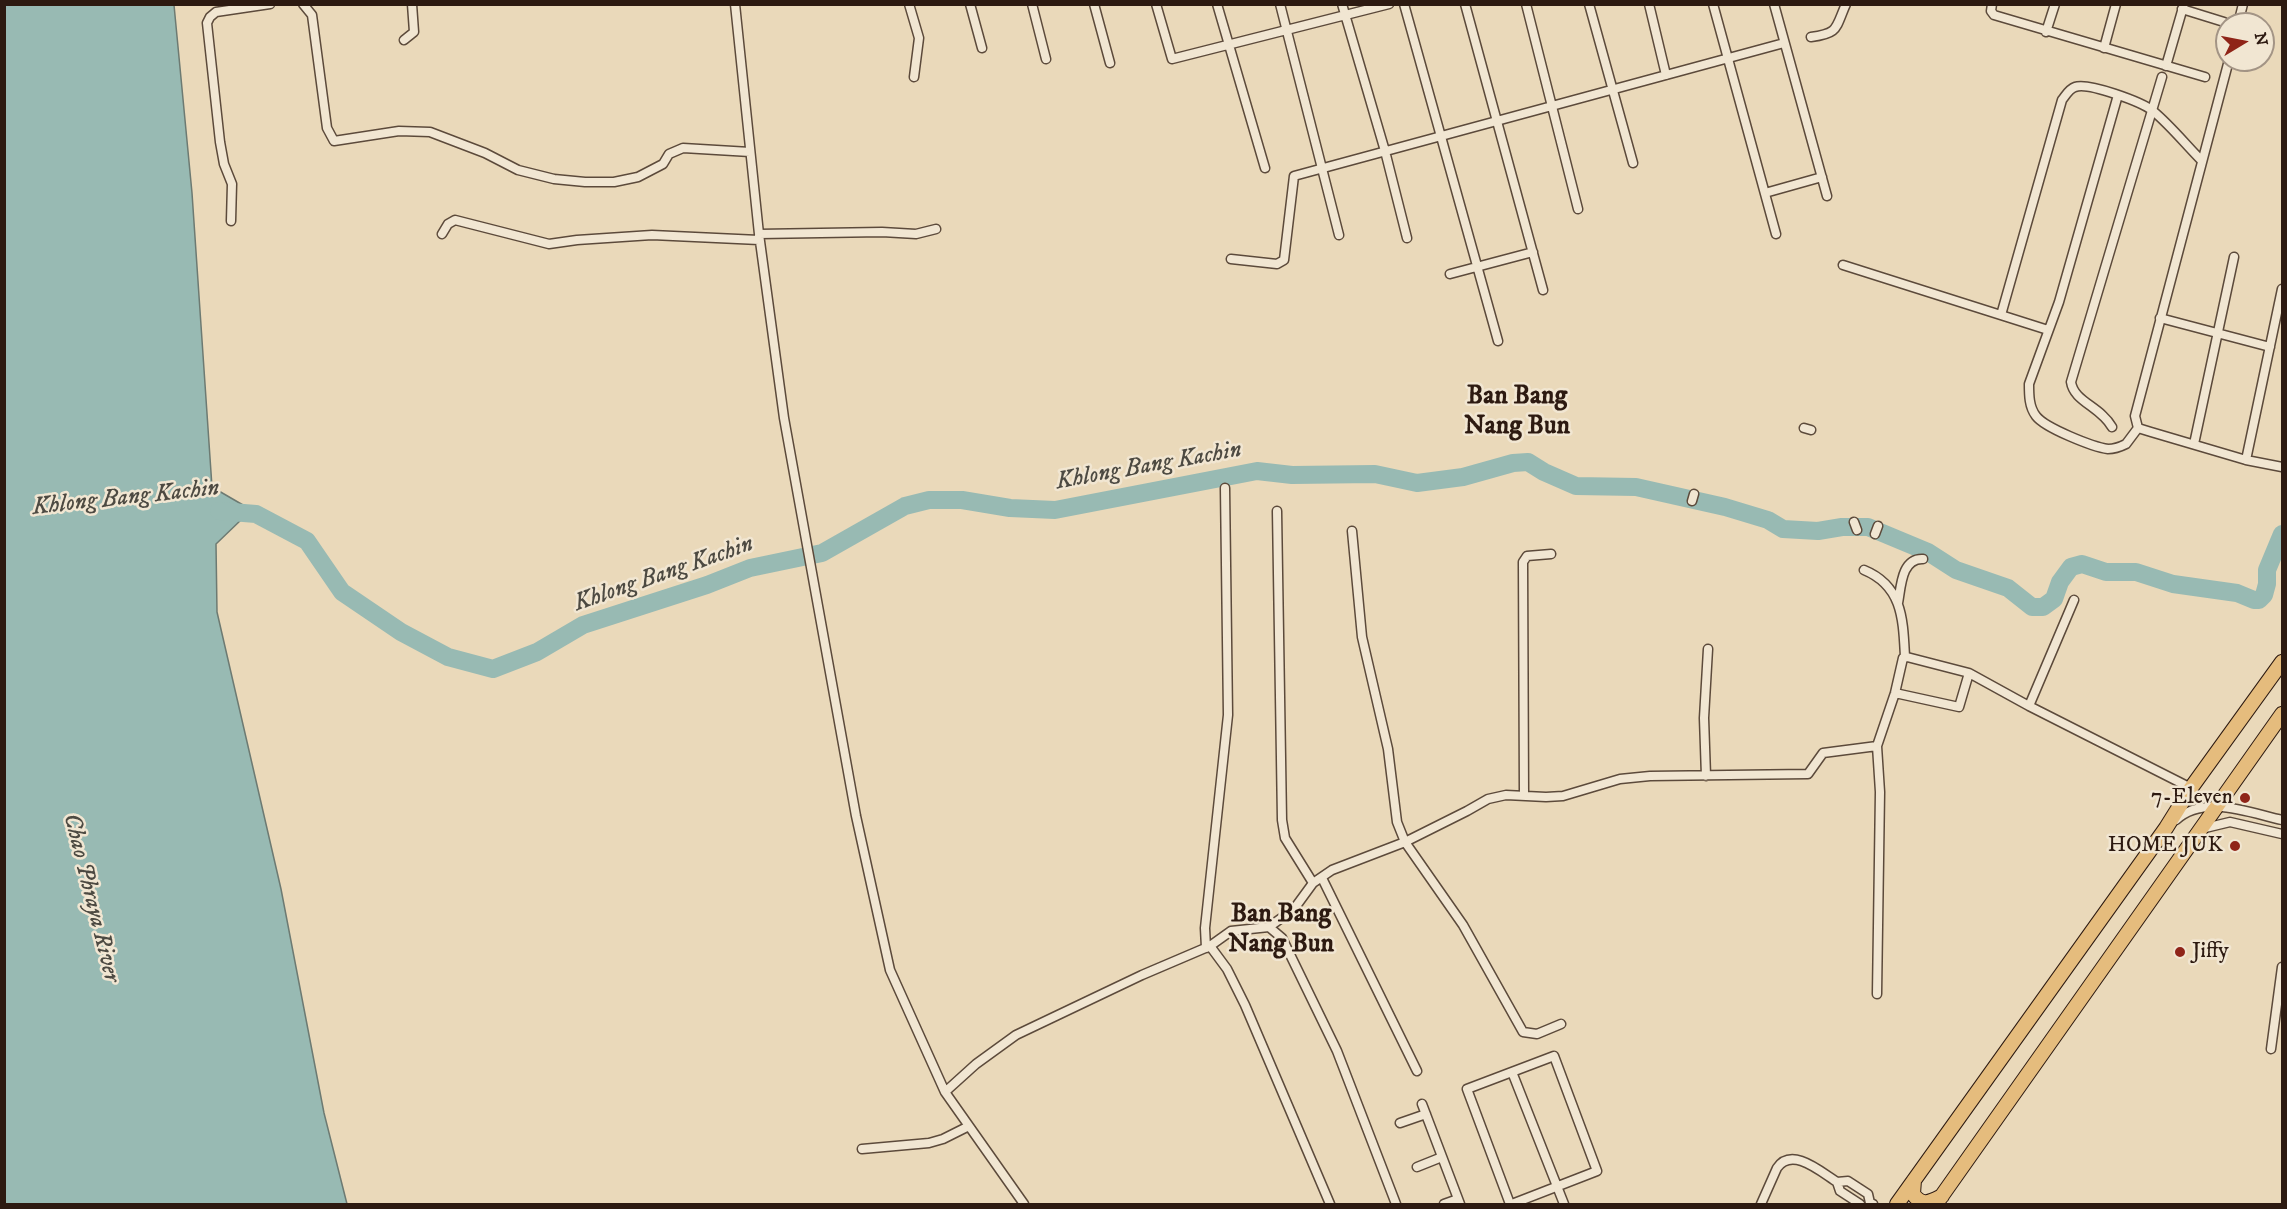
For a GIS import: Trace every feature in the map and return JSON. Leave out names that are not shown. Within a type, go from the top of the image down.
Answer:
[{"type":"main road","points":[[1897,1204],[2166,828],[2191,788],[2283,662]]},
{"type":"main road","points":[[1915,1177],[1913,1194],[1920,1202],[1939,1200],[2283,714]]},
{"type":"street","points":[[231,221],[232,184],[224,164],[220,142],[207,28],[210,17],[216,12],[270,4]]},
{"type":"street","points":[[303,4],[312,15],[327,128],[334,141],[399,131],[430,132],[485,153],[518,170],[554,179],[585,182],[614,182],[638,177],[663,164],[669,154],[683,148],[750,152]]},
{"type":"street","points":[[404,40],[414,32],[412,4]]},
{"type":"street","points":[[735,4],[759,237],[784,418],[856,816],[890,970],[945,1092],[1024,1204]]},
{"type":"street","points":[[909,4],[919,38],[914,77]]},
{"type":"street","points":[[970,4],[981,48]]},
{"type":"street","points":[[1032,4],[1046,59]]},
{"type":"street","points":[[1094,4],[1110,63]]},
{"type":"street","points":[[1156,4],[1172,59],[1389,4]]},
{"type":"street","points":[[1217,4],[1265,168]]},
{"type":"street","points":[[1280,4],[1339,235]]},
{"type":"street","points":[[1342,4],[1385,151],[1407,238]]},
{"type":"street","points":[[1404,4],[1498,340]]},
{"type":"street","points":[[1464,4],[1543,290]]},
{"type":"street","points":[[1526,4],[1578,209]]},
{"type":"street","points":[[1589,4],[1633,163]]},
{"type":"street","points":[[1648,4],[1666,75]]},
{"type":"street","points":[[1713,4],[1776,234]]},
{"type":"street","points":[[1782,4],[1775,9],[1827,196]]},
{"type":"street","points":[[1811,37],[1831,33],[1836,29],[1846,4]]},
{"type":"street","points":[[1992,4],[1991,11],[1994,15],[2205,77]]},
{"type":"street","points":[[2046,32],[2055,4]]},
{"type":"street","points":[[2104,48],[2116,4]]},
{"type":"street","points":[[2166,66],[2183,7],[2215,19]]},
{"type":"street","points":[[1231,259],[1277,264],[1284,260],[1294,176],[1784,43]]},
{"type":"street","points":[[2138,428],[2134,416],[2226,72]]},
{"type":"street","points":[[2112,427],[2106,416],[2077,396],[2072,389],[2071,382],[2162,77]]},
{"type":"street","points":[[2001,315],[2062,100],[2069,91],[2082,86],[2118,95],[2152,110],[2202,161]]},
{"type":"street","points":[[2118,95],[2059,302],[2030,384],[2029,397],[2036,416],[2061,433],[2108,448],[2126,444],[2138,428]]},
{"type":"street","points":[[1765,193],[1822,177]]},
{"type":"street","points":[[442,234],[447,224],[455,220],[549,244],[652,235],[759,237],[882,232],[915,234],[936,229]]},
{"type":"street","points":[[1450,274],[1533,252]]},
{"type":"street","points":[[2194,444],[2234,257]]},
{"type":"street","points":[[1843,266],[2048,330]]},
{"type":"street","points":[[2246,460],[2283,289]]},
{"type":"street","points":[[2160,318],[2270,347]]},
{"type":"street","points":[[2138,428],[2246,460],[2283,467]]},
{"type":"street","points":[[1225,488],[1228,715],[1205,928],[1208,947],[1227,969],[1245,1005],[1330,1204]]},
{"type":"street","points":[[1277,510],[1282,820],[1285,838],[1317,881],[1417,1071]]},
{"type":"street","points":[[1352,531],[1362,637],[1388,749],[1397,822],[1405,842],[1463,925],[1523,1032],[1537,1034],[1561,1024]]},
{"type":"street","points":[[1524,796],[1523,562],[1527,556],[1551,554]]},
{"type":"street","points":[[1898,606],[1902,580],[1907,566],[1914,560],[1923,559]]},
{"type":"street","points":[[1864,570],[1878,576],[1886,583],[1898,606],[1904,628],[1905,657],[1877,746],[1880,792],[1877,994]]},
{"type":"street","points":[[2029,706],[2074,600]]},
{"type":"street","points":[[1706,776],[1704,718],[1708,649]]},
{"type":"street","points":[[1905,657],[1969,673],[2191,788]]},
{"type":"street","points":[[1895,693],[1959,707],[1969,673]]},
{"type":"street","points":[[945,1092],[976,1064],[1016,1035],[1142,975],[1208,947],[1231,931],[1269,927],[1293,909],[1317,881],[1332,870],[1405,842],[1488,799],[1506,795],[1563,796],[1620,779],[1640,777],[1808,774],[1823,753],[1877,746]]},
{"type":"street","points":[[2166,828],[2189,811],[2205,807],[2217,807],[2283,820]]},
{"type":"street","points":[[2200,830],[2230,822],[2283,834]]},
{"type":"street","points":[[1269,927],[1282,938],[1337,1051],[1396,1204]]},
{"type":"street","points":[[2271,1049],[2283,967]]},
{"type":"street","points":[[1554,1056],[1597,1171],[1557,1187],[1511,1204],[1467,1089],[1554,1056]]},
{"type":"street","points":[[1512,1072],[1564,1204]]},
{"type":"street","points":[[1422,1104],[1459,1202],[1444,1204]]},
{"type":"street","points":[[1400,1123],[1425,1114]]},
{"type":"street","points":[[862,1149],[929,1143],[969,1126]]},
{"type":"street","points":[[1417,1167],[1442,1157]]},
{"type":"street","points":[[1761,1204],[1777,1168],[1790,1158],[1799,1160],[1837,1182],[1848,1181],[1868,1194],[1869,1204]]},
{"type":"street","points":[[1837,1182],[1840,1191],[1860,1204]]},
{"type":"water","name":"Chao Phraya River","points":[[5,4],[174,5],[192,193],[212,487],[243,505],[242,519],[216,544],[217,612],[281,889],[324,1113],[347,1204],[5,1204]]},
{"type":"waterway","name":"Khlong Bang Kachin","points":[[219,511],[256,514],[307,541],[342,592],[401,632],[448,657],[493,669],[537,652],[583,625],[707,585],[750,568],[822,553],[905,506],[929,500],[962,500],[1010,508],[1055,510],[1257,471],[1292,475],[1375,474],[1417,483],[1463,477],[1513,463],[1528,462],[1576,486],[1636,487],[1725,507],[1768,520],[1783,529],[1818,531],[1842,527],[1868,527],[1928,552],[1956,570],[2008,588],[2032,607],[2043,607],[2054,599],[2060,582],[2071,567],[2082,564],[2106,572],[2136,572],[2173,584],[2237,593],[2259,600],[2264,595],[2267,570],[2282,534]]},
{"type":"place","name":"7-Eleven","points":[[2245,798]]},
{"type":"place","name":"HOME JUK","points":[[2235,846]]},
{"type":"place","name":"Jiffy","points":[[2180,952]]},
{"type":"district","name":"Ban Bang Nang Bun","points":[[1517,412]]},
{"type":"district","name":"Ban Bang Nang Bun","points":[[1281,931]]}]
